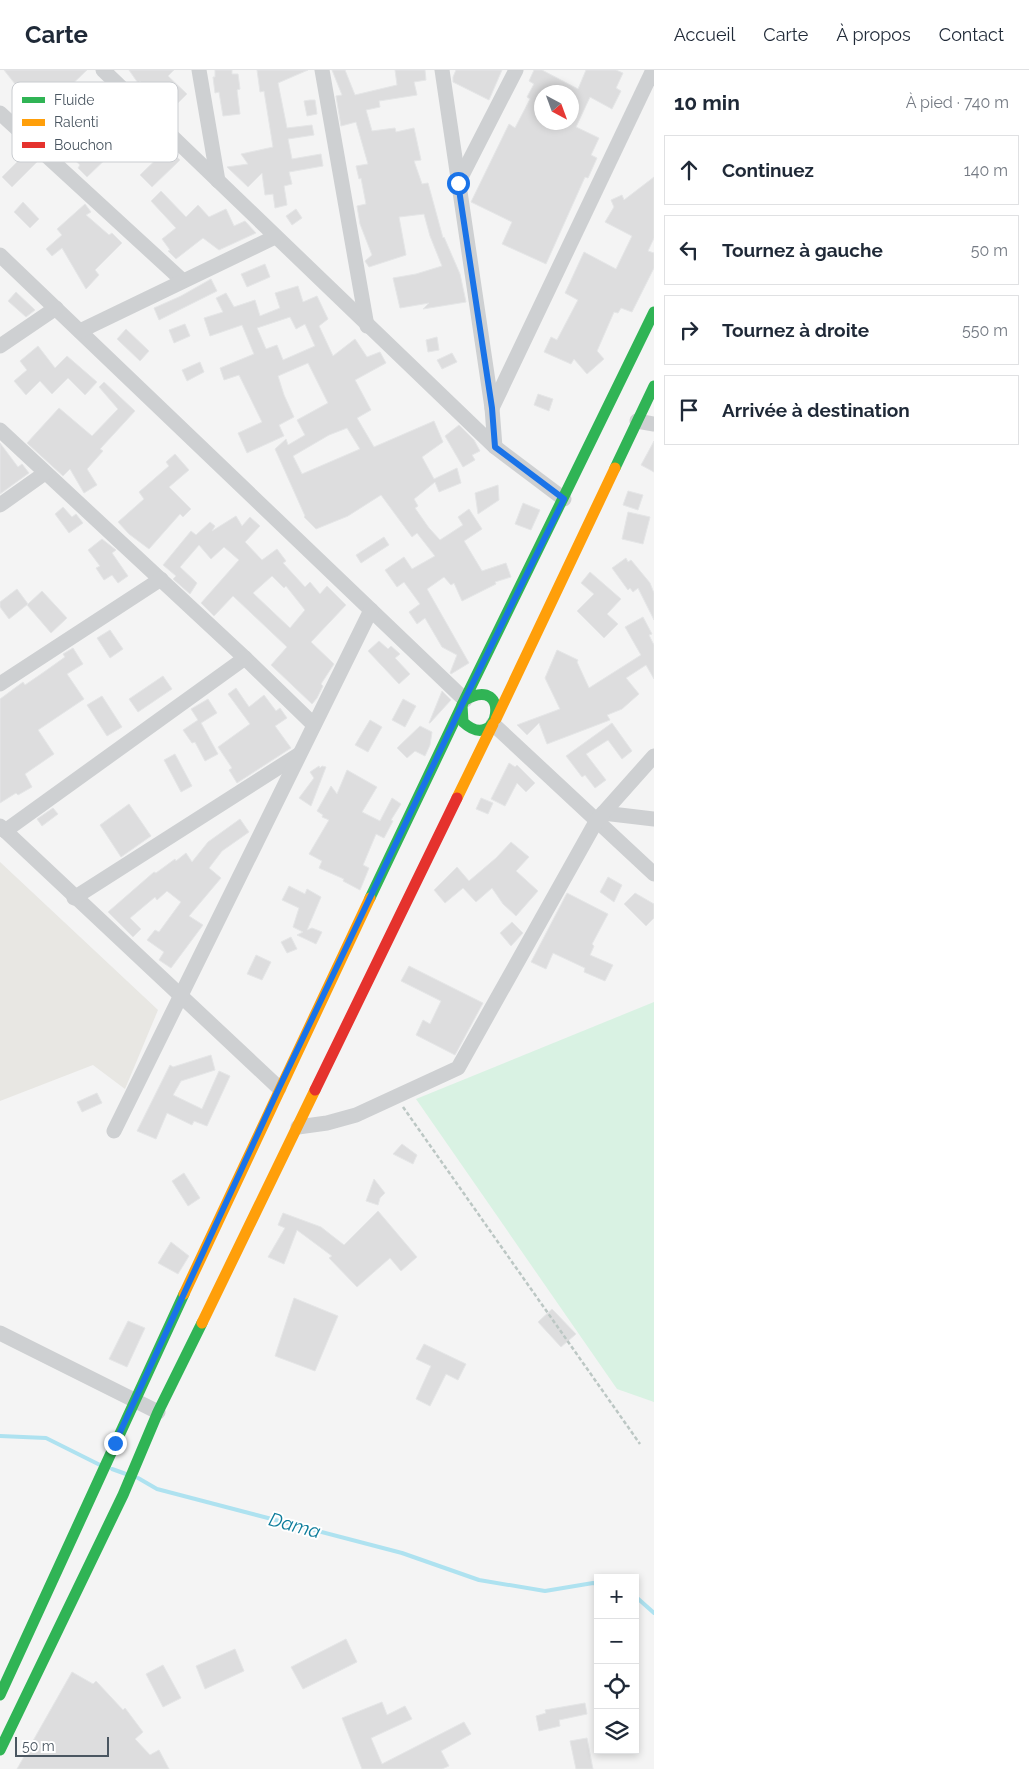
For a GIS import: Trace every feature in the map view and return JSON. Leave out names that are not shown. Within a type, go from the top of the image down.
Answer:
[{"type":"street","points":[[104,70],[116,82]]},
{"type":"street","points":[[199,70],[218,181]]},
{"type":"street","points":[[322,70],[367,326]]},
{"type":"street","points":[[442,70],[492,408],[495,447]]},
{"type":"street","points":[[458,183],[516,70]]},
{"type":"street","points":[[492,408],[653,70]]},
{"type":"street","points":[[0,113],[12,124]]},
{"type":"street","points":[[178,142],[367,326],[495,447],[564,499]]},
{"type":"street","points":[[53,162],[183,281]]},
{"type":"street","points":[[80,331],[275,237]]},
{"type":"street","points":[[0,255],[371,610],[463,703],[463,722],[472,729],[483,730],[494,721]]},
{"type":"street","points":[[0,346],[56,308]]},
{"type":"street","points":[[0,1695],[279,1088],[463,703],[654,312]]},
{"type":"street","points":[[0,1750],[123,1494],[158,1412],[494,721],[654,386]]},
{"type":"street","points":[[637,421],[654,424]]},
{"type":"street","points":[[0,430],[245,658],[314,725]]},
{"type":"street","points":[[0,505],[45,472]]},
{"type":"street","points":[[0,684],[161,580]]},
{"type":"street","points":[[114,1131],[371,610]]},
{"type":"street","points":[[245,658],[3,829],[74,898],[279,1088]]},
{"type":"street","points":[[463,703],[474,694],[486,695],[494,702],[494,721],[600,817],[654,874]]},
{"type":"street","points":[[74,898],[300,754]]},
{"type":"street","points":[[298,1126],[342,1119],[396,1098],[458,1068],[600,817],[654,756]]},
{"type":"street","points":[[600,817],[654,819]]},
{"type":"street","points":[[0,1333],[158,1412]]},
{"type":"path","points":[[396,1098],[640,1444]]},
{"type":"shaded area","points":[[0,862],[158,1010],[125,1089],[93,1065],[0,1101]]},
{"type":"green space","points":[[654,1002],[654,1402],[617,1389],[416,1099]]},
{"type":"building","points":[[4,70],[87,70],[75,82],[13,82]]},
{"type":"building","points":[[129,70],[174,70],[168,76],[174,82],[137,82]]},
{"type":"building","points":[[215,70],[232,70],[232,74],[238,74],[240,89],[237,90],[240,114],[223,116],[219,92],[215,93],[213,77],[215,77]]},
{"type":"building","points":[[257,70],[308,70],[278,83],[287,128],[312,125],[314,135],[288,139],[292,159],[321,154],[323,166],[289,172],[292,184],[284,186],[287,205],[275,208],[273,194],[265,195],[262,173],[248,187],[227,167],[248,164],[241,154],[273,147],[264,91],[260,92]]},
{"type":"building","points":[[332,70],[345,70],[355,95],[397,85],[395,70],[425,70],[426,80],[414,82],[417,95],[379,101],[380,107],[366,110],[372,131],[395,128],[396,132],[414,128],[421,160],[414,161],[422,184],[428,183],[443,238],[460,274],[466,302],[423,309],[429,303],[400,308],[393,278],[416,274],[442,266],[430,236],[424,214],[399,217],[406,255],[369,267],[365,261],[372,255],[360,224],[357,206],[366,204],[361,178],[359,179],[356,166],[368,164],[356,122],[341,126],[336,96],[342,95]]},
{"type":"building","points":[[456,70],[502,70],[489,100],[453,82]]},
{"type":"building","points":[[534,70],[542,70],[570,85],[534,85],[534,130],[579,130],[579,128],[599,138],[591,155],[597,158],[588,178],[585,177],[546,264],[502,244],[512,222],[471,202],[509,124],[515,128],[530,99],[527,97],[534,84],[529,81]]},
{"type":"building","points":[[586,70],[616,70],[623,73],[616,88],[621,91],[612,109],[590,97],[579,121],[579,87]]},
{"type":"building","points":[[178,85],[187,94],[178,103]]},
{"type":"building","points":[[315,100],[317,114],[307,116],[304,101]]},
{"type":"building","points":[[17,162],[37,162],[12,187],[2,177]]},
{"type":"building","points":[[77,162],[103,162],[87,177],[78,168],[80,165]]},
{"type":"building","points":[[153,162],[178,162],[152,187],[140,175]]},
{"type":"building","points":[[654,177],[654,238],[648,251],[654,253],[654,268],[632,312],[621,308],[618,313],[614,312],[597,351],[604,359],[587,374],[574,359],[571,364],[544,352],[551,337],[557,340],[578,300],[565,293],[584,252],[616,269],[632,236],[605,222],[614,207],[611,200],[622,195],[624,200]]},
{"type":"building","points":[[161,191],[186,217],[198,205],[209,217],[226,209],[234,226],[245,221],[256,233],[219,250],[203,238],[176,259],[168,251],[170,250],[162,239],[176,228],[151,201]]},
{"type":"building","points":[[23,202],[39,219],[30,228],[14,212]]},
{"type":"building","points":[[85,204],[91,212],[86,215],[109,235],[112,233],[122,243],[95,270],[99,275],[86,289],[62,248],[52,256],[46,249],[62,235],[57,229]]},
{"type":"building","points":[[296,209],[302,218],[292,225],[286,216]]},
{"type":"building","points":[[265,264],[270,277],[247,287],[241,274]]},
{"type":"building","points":[[211,279],[217,291],[159,320],[154,308],[181,296]]},
{"type":"building","points":[[298,286],[303,302],[317,296],[328,319],[319,326],[333,356],[355,339],[367,357],[380,352],[386,363],[355,380],[371,410],[357,418],[374,447],[434,421],[443,442],[422,457],[434,479],[457,468],[461,483],[439,492],[435,482],[414,499],[418,506],[415,508],[440,540],[463,525],[458,517],[469,509],[482,529],[464,541],[482,571],[506,563],[511,577],[495,582],[496,584],[462,601],[454,583],[451,585],[444,577],[427,589],[469,663],[451,674],[457,655],[442,647],[425,618],[417,624],[409,612],[420,604],[404,582],[397,587],[385,570],[404,557],[412,569],[435,556],[417,533],[412,537],[381,495],[348,516],[316,529],[304,517],[275,449],[286,439],[288,445],[305,435],[297,420],[328,403],[308,363],[278,376],[294,417],[279,425],[284,436],[247,453],[238,433],[262,422],[239,375],[224,380],[220,368],[254,354],[242,325],[210,336],[204,318],[223,312],[216,298],[226,293],[234,307],[255,300],[260,316],[280,308],[275,293]],"holes":[[[290,317],[296,329],[305,324],[315,346],[283,360],[277,345],[266,349],[257,328]],[[347,428],[360,449],[302,474],[293,456],[329,435]]]},
{"type":"building","points":[[16,292],[35,310],[26,317],[8,301]]},
{"type":"building","points":[[185,324],[190,336],[174,343],[169,330]]},
{"type":"building","points":[[126,329],[149,351],[140,361],[117,339]]},
{"type":"building","points":[[437,337],[439,350],[428,352],[426,340]]},
{"type":"building","points":[[38,346],[55,368],[67,356],[97,382],[85,395],[68,378],[52,394],[40,381],[26,395],[14,381],[27,370],[20,361]]},
{"type":"building","points":[[452,353],[457,362],[442,369],[437,360]]},
{"type":"building","points":[[200,362],[204,372],[187,381],[182,370]]},
{"type":"building","points":[[104,382],[135,411],[100,449],[103,451],[87,469],[97,485],[84,493],[70,469],[63,476],[27,443],[59,408],[92,436],[118,409],[99,387]]},
{"type":"building","points":[[538,394],[553,399],[549,411],[534,405]]},
{"type":"building","points":[[459,425],[474,440],[480,451],[472,455],[475,460],[463,467],[445,436]]},
{"type":"building","points":[[654,441],[654,472],[641,465]]},
{"type":"building","points":[[0,443],[18,467],[22,464],[29,473],[0,494]]},
{"type":"building","points":[[175,454],[189,470],[169,487],[191,509],[183,517],[180,514],[149,549],[129,534],[118,522],[144,499],[139,492],[169,466],[166,462]]},
{"type":"building","points":[[498,485],[499,500],[478,514],[475,493]]},
{"type":"building","points":[[628,491],[643,495],[638,510],[623,505]]},
{"type":"building","points":[[523,503],[540,510],[531,530],[515,524]]},
{"type":"building","points":[[63,507],[72,517],[76,514],[83,523],[69,533],[55,514]]},
{"type":"building","points":[[628,512],[650,517],[643,544],[622,539]]},
{"type":"building","points":[[236,516],[242,526],[250,517],[260,526],[245,542],[262,560],[277,549],[286,561],[283,563],[305,587],[310,582],[320,594],[327,586],[346,605],[311,642],[334,664],[321,684],[323,686],[312,704],[271,665],[287,647],[233,596],[214,616],[201,603],[239,560],[224,547],[211,559],[199,545],[180,567],[197,583],[190,594],[173,579],[176,576],[163,565],[191,531],[196,535],[210,522],[215,526],[212,531]],"holes":[[[272,576],[284,588],[286,586],[305,610],[290,628],[253,593]]]},
{"type":"building","points":[[384,537],[389,545],[361,563],[356,555]]},
{"type":"building","points":[[102,539],[116,550],[112,553],[128,576],[118,583],[112,575],[104,580],[96,568],[100,566],[88,550]]},
{"type":"building","points":[[626,558],[628,562],[631,560],[650,583],[654,593],[654,620],[638,588],[633,592],[630,588],[628,590],[612,568]]},
{"type":"building","points":[[590,572],[621,599],[607,614],[618,624],[604,638],[577,611],[594,594],[581,583]]},
{"type":"building","points":[[17,589],[28,604],[9,619],[0,607],[0,602]]},
{"type":"building","points":[[42,591],[67,618],[51,633],[27,605]]},
{"type":"building","points":[[643,617],[652,634],[649,635],[654,645],[654,679],[646,665],[626,678],[639,694],[622,709],[607,715],[610,720],[547,744],[539,723],[527,735],[517,725],[560,709],[545,678],[557,650],[578,660],[577,662],[589,688],[641,655],[625,627]]},
{"type":"building","points":[[110,630],[123,649],[110,658],[97,638]]},
{"type":"building","points":[[379,641],[388,649],[391,646],[400,654],[395,658],[410,674],[399,684],[368,651]]},
{"type":"building","points":[[73,648],[83,664],[67,674],[84,699],[38,730],[54,754],[25,774],[32,787],[18,795],[16,793],[0,803],[0,699],[23,682],[25,685],[44,672],[65,657],[63,654]]},
{"type":"building","points":[[163,676],[172,689],[138,712],[129,699]]},
{"type":"building","points":[[236,688],[249,707],[264,695],[276,711],[280,708],[287,718],[275,726],[291,748],[237,783],[229,770],[232,768],[218,747],[250,724],[228,694]]},
{"type":"building","points":[[442,691],[451,700],[429,723]]},
{"type":"building","points":[[102,696],[122,727],[107,736],[87,705]]},
{"type":"building","points":[[208,699],[217,713],[201,723],[218,754],[205,761],[195,742],[192,743],[183,730],[198,720],[191,709]]},
{"type":"building","points":[[403,699],[416,706],[405,727],[392,720]]},
{"type":"building","points":[[370,720],[382,727],[368,752],[355,745]]},
{"type":"building","points":[[612,723],[632,751],[622,759],[608,740],[586,754],[606,780],[595,788],[585,775],[582,777],[566,756]]},
{"type":"building","points":[[420,726],[432,732],[430,745],[425,756],[415,751],[407,758],[397,748]]},
{"type":"building","points":[[175,754],[192,786],[181,792],[164,760]]},
{"type":"building","points":[[509,763],[515,767],[517,765],[535,783],[526,792],[517,783],[505,806],[491,799]]},
{"type":"building","points":[[319,766],[320,768],[322,766],[326,767],[311,806],[299,798],[314,778],[310,772]]},
{"type":"building","points":[[347,770],[377,787],[362,812],[380,821],[392,798],[401,804],[391,820],[393,821],[384,838],[376,834],[363,865],[369,868],[360,890],[343,881],[344,879],[319,868],[322,861],[309,854],[329,820],[322,817],[323,815],[317,811],[331,786],[337,794]]},
{"type":"building","points":[[481,798],[493,803],[488,814],[476,809]]},
{"type":"building","points":[[129,804],[151,836],[121,857],[100,825]]},
{"type":"building","points":[[53,808],[58,814],[42,826],[37,819]]},
{"type":"building","points":[[240,819],[249,832],[222,851],[209,868],[221,878],[189,916],[203,925],[171,968],[159,960],[164,952],[147,940],[155,930],[159,932],[181,902],[167,891],[157,900],[155,897],[130,918],[141,929],[133,937],[108,912],[154,872],[156,873],[175,859],[176,861],[186,853],[192,862],[208,842]]},
{"type":"building","points":[[511,842],[529,857],[516,871],[538,891],[516,916],[503,904],[492,888],[476,902],[463,888],[445,903],[434,890],[457,867],[469,881],[496,858]]},
{"type":"building","points":[[608,877],[622,885],[614,902],[600,892]]},
{"type":"building","points":[[289,886],[305,894],[307,889],[321,897],[307,930],[312,928],[322,932],[316,944],[297,935],[303,932],[293,927],[299,908],[282,900]]},
{"type":"building","points":[[567,893],[608,914],[592,944],[594,946],[590,955],[613,965],[605,981],[584,972],[585,968],[553,953],[546,969],[531,962]]},
{"type":"building","points":[[635,893],[654,904],[654,918],[646,926],[624,904]]},
{"type":"building","points":[[512,922],[523,933],[511,946],[500,933]]},
{"type":"building","points":[[291,937],[297,949],[287,953],[281,942]]},
{"type":"building","points":[[256,955],[271,962],[262,980],[247,974]]},
{"type":"building","points":[[409,966],[483,1003],[455,1055],[416,1035],[423,1020],[430,1024],[441,1001],[401,981]]},
{"type":"building","points":[[211,1055],[215,1070],[181,1081],[173,1095],[202,1109],[219,1071],[230,1076],[207,1126],[194,1121],[192,1125],[167,1113],[156,1139],[137,1131],[170,1065],[173,1067]]},
{"type":"building","points":[[97,1093],[102,1103],[82,1112],[77,1102]]},
{"type":"building","points":[[402,1144],[417,1155],[413,1164],[393,1154]]},
{"type":"building","points":[[184,1173],[200,1198],[188,1206],[172,1181]]},
{"type":"building","points":[[374,1179],[385,1193],[380,1198],[378,1205],[366,1201]]},
{"type":"building","points":[[378,1211],[417,1257],[401,1271],[390,1258],[357,1287],[329,1258],[332,1256],[297,1230],[284,1264],[268,1257],[285,1228],[278,1225],[283,1213],[321,1227],[344,1245]]},
{"type":"building","points":[[171,1242],[189,1256],[178,1274],[158,1263]]},
{"type":"building","points":[[294,1298],[338,1316],[315,1371],[275,1356]]},
{"type":"building","points":[[552,1309],[576,1334],[561,1347],[538,1322]]},
{"type":"building","points":[[128,1321],[145,1328],[127,1367],[109,1359]]},
{"type":"building","points":[[424,1344],[466,1364],[458,1380],[446,1374],[430,1406],[416,1399],[431,1366],[416,1359]]},
{"type":"building","points":[[346,1639],[357,1662],[303,1689],[291,1667]]},
{"type":"building","points":[[235,1649],[244,1671],[205,1689],[196,1666]]},
{"type":"building","points":[[163,1665],[181,1698],[163,1707],[146,1674]]},
{"type":"building","points":[[72,1672],[93,1684],[96,1681],[123,1710],[125,1708],[143,1732],[135,1739],[150,1755],[159,1750],[169,1769],[17,1769]]},
{"type":"building","points":[[382,1702],[387,1715],[405,1706],[412,1719],[371,1738],[382,1764],[464,1722],[471,1734],[441,1751],[449,1766],[442,1769],[362,1769],[342,1718]]},
{"type":"building","points":[[585,1703],[587,1714],[559,1720],[560,1726],[539,1731],[536,1716],[546,1713],[545,1710]]},
{"type":"building","points":[[587,1738],[593,1769],[576,1769],[570,1741]]},
{"type":"waterway","name":"Dama","points":[[0,1436],[46,1438],[100,1465]]},
{"type":"waterway","name":"Dama","points":[[112,1469],[126,1474]]},
{"type":"waterway","name":"Dama","points":[[138,1478],[157,1489],[402,1553],[479,1580],[545,1591],[594,1583]]},
{"type":"waterway","name":"Dama","points":[[639,1600],[654,1613]]},
{"type":"traffic: fast","points":[[465,700],[480,695],[490,697],[495,704],[496,714],[492,723],[486,729],[476,730],[463,722],[462,705],[654,312]]},
{"type":"traffic: fast","points":[[615,468],[654,386]]},
{"type":"traffic: fast","points":[[370,898],[462,705]]},
{"type":"traffic: fast","points":[[0,1695],[184,1294]]},
{"type":"traffic: fast","points":[[0,1750],[123,1495],[158,1412],[202,1323]]},
{"type":"traffic: slow","points":[[496,719],[615,468]]},
{"type":"traffic: slow","points":[[457,798],[493,724]]},
{"type":"traffic: slow","points":[[184,1294],[370,898]]},
{"type":"traffic: slow","points":[[202,1323],[315,1090]]},
{"type":"traffic: jam","points":[[315,1090],[457,798]]},
{"type":"route","points":[[115,1443],[279,1088],[462,705],[564,499],[495,447],[492,408],[458,183]]}]
